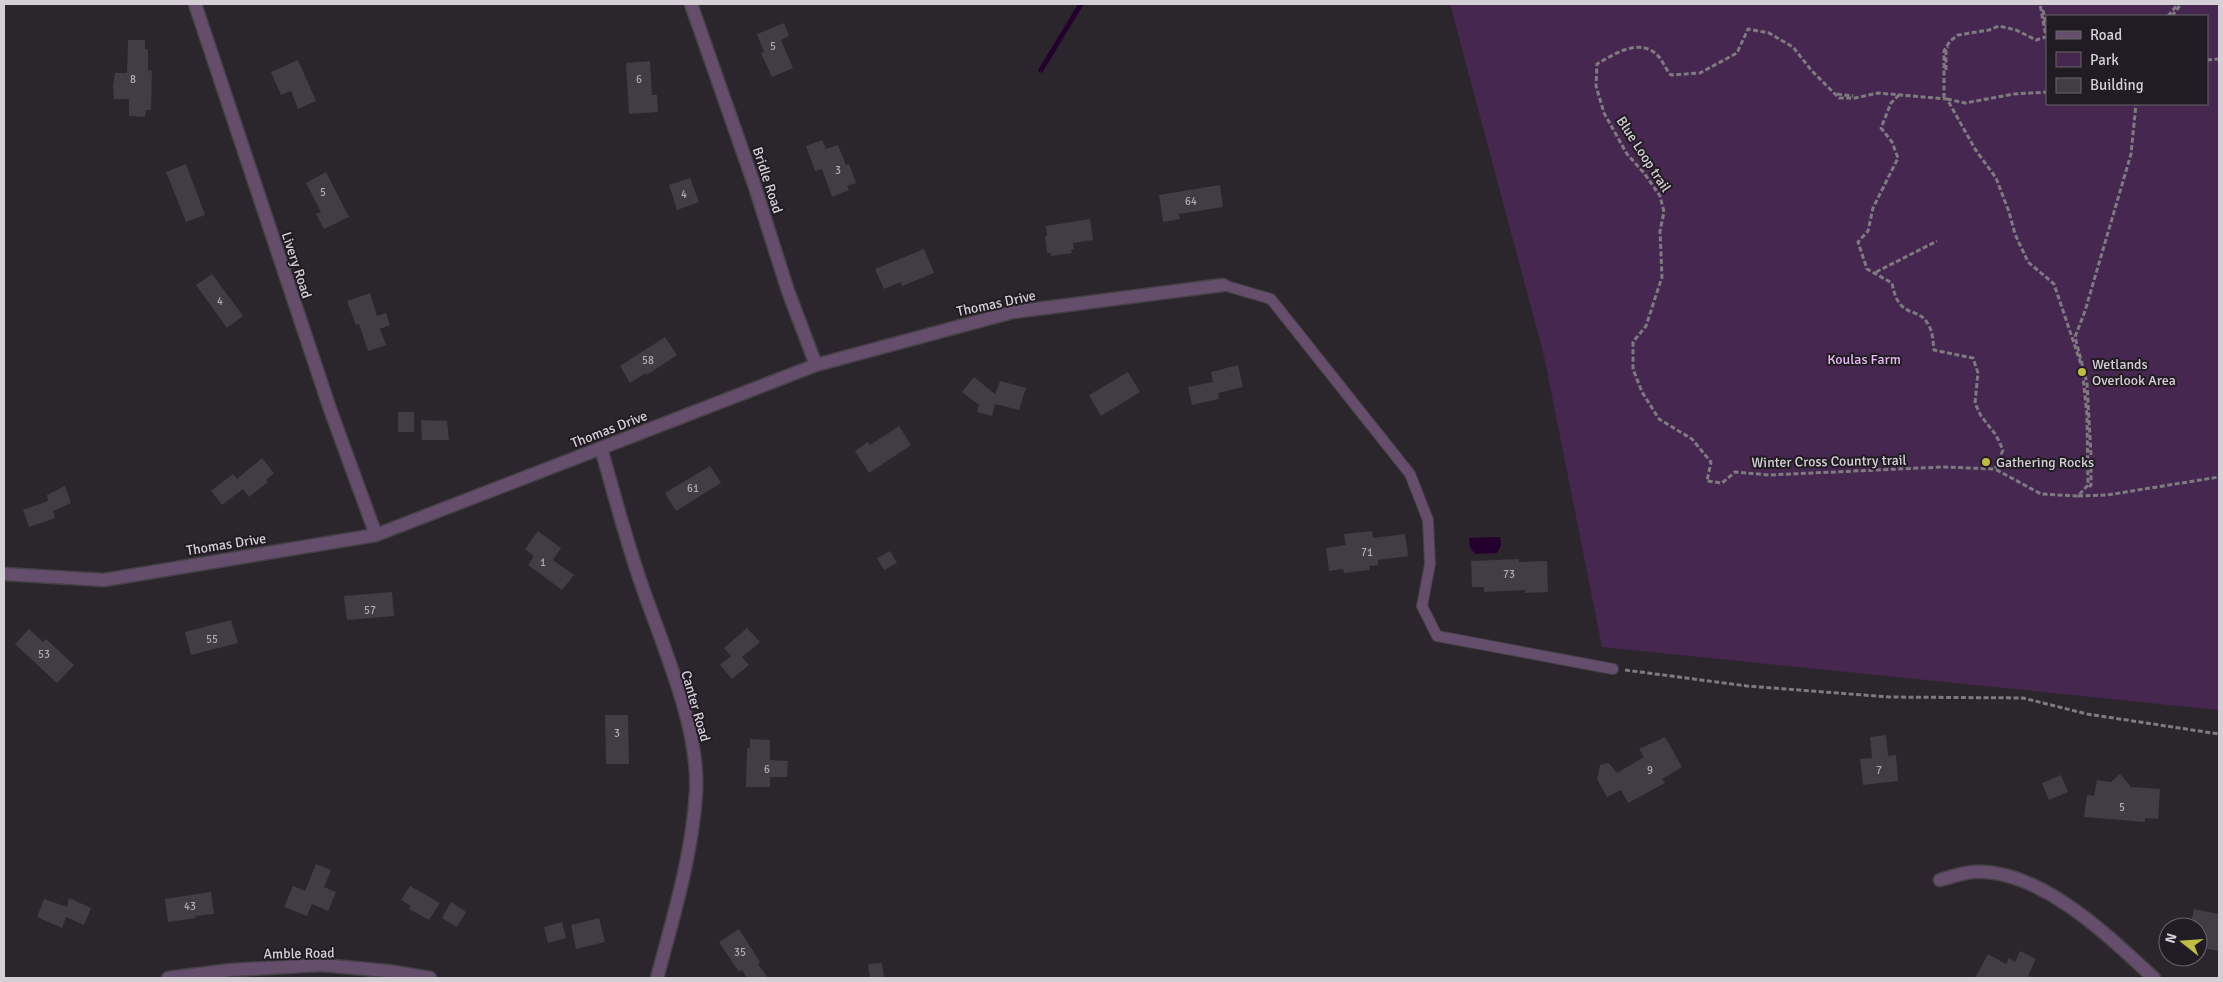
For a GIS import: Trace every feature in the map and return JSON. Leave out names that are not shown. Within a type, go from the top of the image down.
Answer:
[{"type":"street","name":"Livery Road","points":[[195,4],[330,409],[376,534]]},
{"type":"street","name":"Bridle Road","points":[[691,4],[754,184],[788,291],[816,365]]},
{"type":"street","name":"Thomas Drive","points":[[4,574],[104,580],[376,534],[816,365],[1012,312],[1223,285]]},
{"type":"street","name":"Canter Road","points":[[601,448],[628,546],[685,711],[693,744],[696,792],[686,863],[657,978]]},
{"type":"street","points":[[1940,880],[1973,872],[1995,873],[2018,880],[2051,895],[2104,932],[2154,978]]},
{"type":"street","name":"Amble Road","points":[[168,978],[230,970],[322,965],[388,971],[430,978]]},
{"type":"lane","points":[[1223,285],[1271,299],[1410,474],[1428,520],[1430,564],[1422,606],[1437,636],[1613,668]]},
{"type":"path","points":[[2041,4],[2046,27]]},
{"type":"path","name":"Winter Cross Country trail","points":[[2041,4],[2046,37],[2036,40],[2016,30],[1999,26],[1989,30],[1958,35],[1950,41],[1944,51],[1945,98],[1876,92],[1855,96],[1839,95],[1813,71],[1793,46],[1770,32],[1748,29],[1736,52],[1699,72],[1672,75],[1657,53],[1639,46],[1614,52],[1597,64],[1595,85],[1606,120],[1626,154],[1658,195],[1663,212],[1659,231],[1662,277],[1645,326],[1633,342],[1632,369],[1641,392],[1659,419],[1692,440],[1710,462],[1707,481],[1722,483],[1737,473],[1765,476],[1967,468],[1995,470],[2039,494],[2083,496]]},
{"type":"path","points":[[2171,15],[2180,4]]},
{"type":"path","points":[[2046,38],[2036,42],[2014,31],[1999,28],[1989,32],[1958,36],[1950,43],[1946,51],[1947,99],[1975,149],[1996,178],[2015,234],[2028,262],[2054,284],[2082,366],[2087,415],[2088,485],[2078,496]]},
{"type":"path","name":"Blue Loop trail","points":[[1995,469],[1942,467],[1769,475],[1736,472],[1722,483],[1707,481],[1710,462],[1692,439],[1659,419],[1642,392],[1633,369],[1634,342],[1646,326],[1662,277],[1660,231],[1664,212],[1660,196],[1644,173],[1627,154],[1604,113],[1596,86],[1598,64],[1615,53],[1639,46],[1656,54],[1671,75],[1700,73],[1738,53],[1748,29],[1769,33],[1793,47],[1812,71],[1839,98],[1855,98],[1878,93],[1947,99],[1965,103],[2014,94],[2046,92]]},
{"type":"path","points":[[1899,95],[1891,104],[1881,128],[1892,142],[1898,158],[1873,208],[1868,231],[1858,242],[1867,268],[1892,283],[1894,298],[1902,308],[1922,317],[1929,325],[1934,350],[1973,358],[1978,373],[1975,403],[1981,416],[1996,435],[2003,450],[1995,469],[2041,494],[2078,496],[2107,495],[2219,477]]},
{"type":"path","points":[[2083,496],[2082,494],[2091,485],[2089,406],[2087,383],[2075,337],[2085,311],[2131,154],[2136,105]]},
{"type":"path","points":[[1876,272],[1938,241]]},
{"type":"path","points":[[1613,668],[1747,686],[1889,697],[2023,698],[2087,714],[2219,734]]},
{"type":"green space","name":"Koulas Farm","points":[[1450,4],[2219,4],[2219,710],[1602,647],[1544,356]]},
{"type":"shaded area","points":[[1500,537],[1501,545],[1497,553],[1475,554],[1470,547],[1469,538]]},
{"type":"building","points":[[784,23],[789,36],[781,40],[793,68],[772,77],[761,53],[764,52],[757,34]]},
{"type":"building","points":[[128,40],[145,40],[145,49],[148,49],[148,70],[152,71],[151,110],[146,110],[145,117],[129,116],[129,99],[114,99],[113,85],[115,73],[127,73]]},
{"type":"building","points":[[298,60],[316,101],[298,109],[291,91],[281,95],[271,72]]},
{"type":"building","points":[[650,61],[652,95],[657,95],[658,112],[629,114],[626,63]]},
{"type":"building","points":[[822,140],[826,149],[838,145],[846,165],[849,164],[856,183],[847,186],[849,190],[832,197],[822,169],[815,171],[806,146]]},
{"type":"building","points":[[186,164],[205,215],[186,222],[166,172]]},
{"type":"building","points":[[326,172],[349,217],[324,229],[316,214],[321,212],[306,183]]},
{"type":"building","points":[[690,178],[699,202],[677,210],[669,185]]},
{"type":"building","points":[[1220,185],[1223,207],[1179,214],[1180,219],[1163,222],[1159,195]]},
{"type":"building","points":[[1090,219],[1093,240],[1073,243],[1074,249],[1071,250],[1072,253],[1051,256],[1051,253],[1047,253],[1046,226]]},
{"type":"building","points":[[924,249],[934,273],[902,286],[901,282],[884,289],[875,269]]},
{"type":"building","points":[[212,274],[243,316],[227,328],[196,285]]},
{"type":"building","points":[[370,293],[377,316],[386,313],[390,325],[380,329],[386,345],[368,351],[359,324],[356,325],[347,301]]},
{"type":"building","points":[[665,337],[677,355],[647,375],[646,373],[630,383],[620,366]]},
{"type":"building","points":[[1238,365],[1243,387],[1218,393],[1219,399],[1192,405],[1188,387],[1213,382],[1211,372]]},
{"type":"building","points":[[1128,372],[1140,392],[1101,416],[1089,395]]},
{"type":"building","points":[[974,377],[995,394],[1000,381],[1026,388],[1019,410],[995,404],[992,416],[977,412],[979,405],[962,392]]},
{"type":"building","points":[[398,412],[414,412],[414,432],[398,432]]},
{"type":"building","points":[[421,420],[447,421],[449,440],[422,440]]},
{"type":"building","points":[[899,426],[911,445],[869,473],[855,451],[868,442],[870,445]]},
{"type":"building","points":[[262,458],[274,473],[266,480],[268,482],[249,497],[243,489],[222,505],[211,491],[233,474],[237,479]]},
{"type":"building","points":[[710,466],[721,483],[676,511],[665,493]]},
{"type":"building","points":[[65,486],[71,503],[53,511],[55,518],[29,527],[23,510],[48,501],[47,495]]},
{"type":"building","points":[[538,531],[561,548],[553,560],[574,575],[562,590],[528,565],[534,556],[525,549]]},
{"type":"building","points":[[1372,531],[1373,538],[1405,534],[1408,556],[1378,560],[1378,565],[1369,566],[1370,570],[1344,573],[1343,569],[1329,571],[1326,548],[1346,545],[1344,534]]},
{"type":"building","points":[[890,551],[897,563],[884,570],[877,558]]},
{"type":"building","points":[[1519,559],[1519,562],[1547,561],[1548,592],[1525,593],[1525,590],[1484,592],[1484,587],[1472,587],[1471,561]]},
{"type":"building","points":[[392,592],[394,616],[347,620],[344,596]]},
{"type":"building","points":[[231,620],[238,643],[191,655],[185,632]]},
{"type":"building","points":[[747,628],[760,642],[742,657],[749,665],[732,679],[720,665],[731,656],[724,648]]},
{"type":"building","points":[[29,629],[43,642],[46,639],[74,665],[57,683],[15,644]]},
{"type":"building","points":[[605,715],[628,715],[629,764],[606,764]]},
{"type":"building","points":[[1886,735],[1888,756],[1896,755],[1898,781],[1863,785],[1860,759],[1872,758],[1870,737]]},
{"type":"building","points":[[1665,737],[1682,767],[1662,779],[1665,783],[1628,803],[1621,790],[1607,797],[1597,779],[1600,765],[1609,763],[1617,773],[1644,757],[1639,749]]},
{"type":"building","points":[[750,739],[770,740],[770,760],[788,761],[787,777],[770,777],[770,787],[746,787],[747,748],[750,748]]},
{"type":"building","points":[[2120,774],[2131,787],[2160,789],[2158,819],[2145,818],[2145,822],[2084,817],[2087,795],[2094,796],[2097,780],[2111,782]]},
{"type":"building","points":[[2061,775],[2068,792],[2049,800],[2042,783]]},
{"type":"building","points":[[316,864],[331,870],[324,887],[336,892],[328,911],[312,904],[307,916],[284,907],[293,886],[305,891]]},
{"type":"building","points":[[410,886],[440,903],[429,920],[409,909],[411,906],[401,900]]},
{"type":"building","points":[[211,892],[214,914],[168,922],[165,899]]},
{"type":"building","points":[[69,898],[91,908],[84,925],[66,917],[62,928],[37,917],[44,899],[67,907]]},
{"type":"building","points":[[451,902],[466,912],[457,927],[442,918]]},
{"type":"building","points":[[2194,909],[2219,914],[2219,951],[2208,949],[2208,917],[2192,917]]},
{"type":"building","points":[[599,918],[605,942],[576,949],[571,925]]},
{"type":"building","points":[[562,922],[566,938],[548,943],[544,927]]},
{"type":"building","points":[[739,929],[768,978],[747,978],[742,970],[739,972],[719,942]]},
{"type":"building","points":[[2020,951],[2036,959],[2028,976],[2032,978],[1975,978],[1988,954],[2006,964],[2009,958],[2015,962]]},
{"type":"building","points":[[882,963],[884,978],[870,978],[868,964]]},
{"type":"waterway","points":[[1041,70],[1081,4]]},
{"type":"place","name":"Wetlands Overlook Area","points":[[2082,372]]},
{"type":"place","name":"Gathering Rocks","points":[[1986,462]]}]
